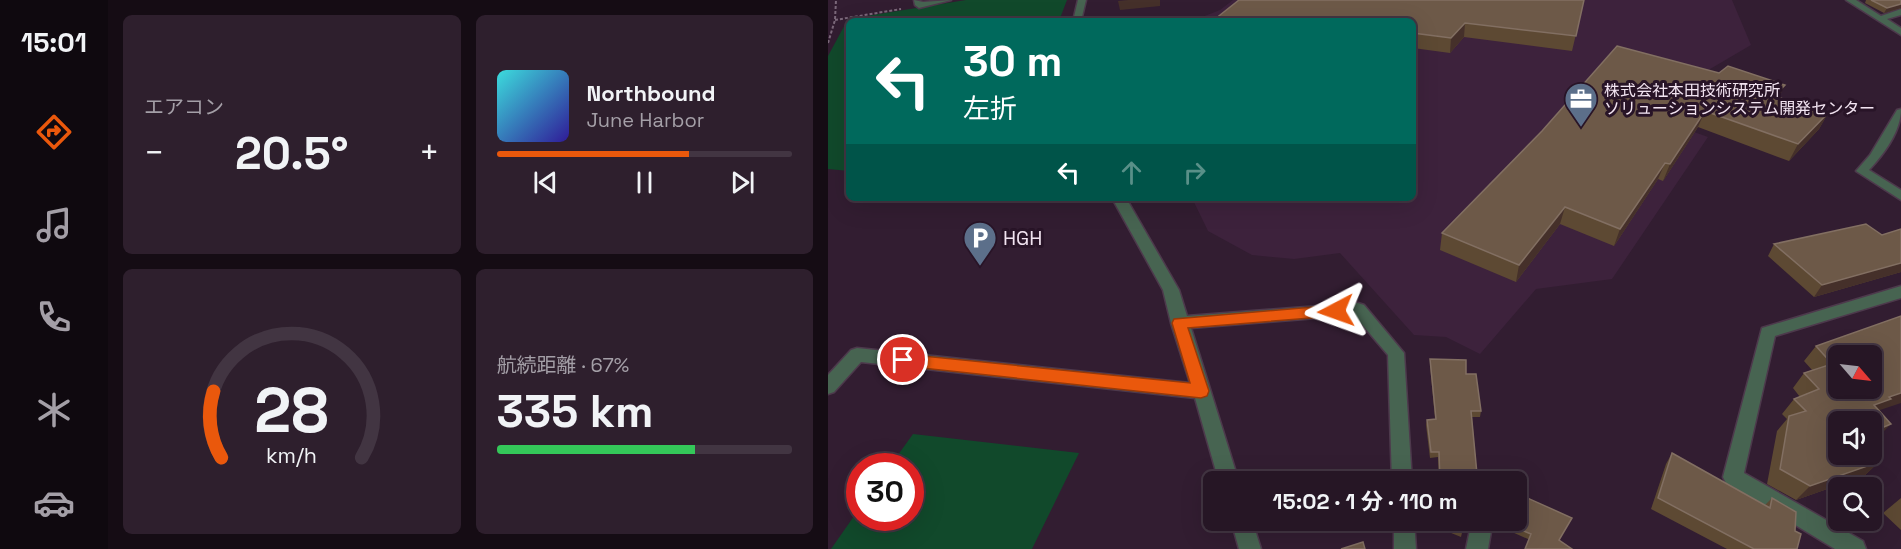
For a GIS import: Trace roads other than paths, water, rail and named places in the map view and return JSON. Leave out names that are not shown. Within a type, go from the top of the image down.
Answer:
[{"type":"street","points":[[918,2],[947,0]]},
{"type":"street","points":[[1078,18],[1082,0]]},
{"type":"street","points":[[1850,0],[1901,32]]},
{"type":"street","points":[[1880,19],[1901,12]]},
{"type":"street","points":[[1901,112],[1875,157],[1862,171],[1901,196]]},
{"type":"street","points":[[1121,201],[1171,290],[1179,323],[1226,471]]},
{"type":"street","points":[[1856,549],[1733,477],[1768,332],[1901,292]]},
{"type":"street","points":[[1179,323],[1358,309],[1396,353],[1401,471]]},
{"type":"street","points":[[828,387],[857,355],[1201,391]]},
{"type":"street","points":[[1244,531],[1250,549]]},
{"type":"street","points":[[1404,531],[1405,549]]},
{"type":"street","points":[[1477,549],[1481,531]]},
{"type":"place","name":"株式会社本田技術研究所 ソリューションシステム開発センター","points":[[1581,128]]},
{"type":"place","name":"HGH","points":[[980,267]]}]
